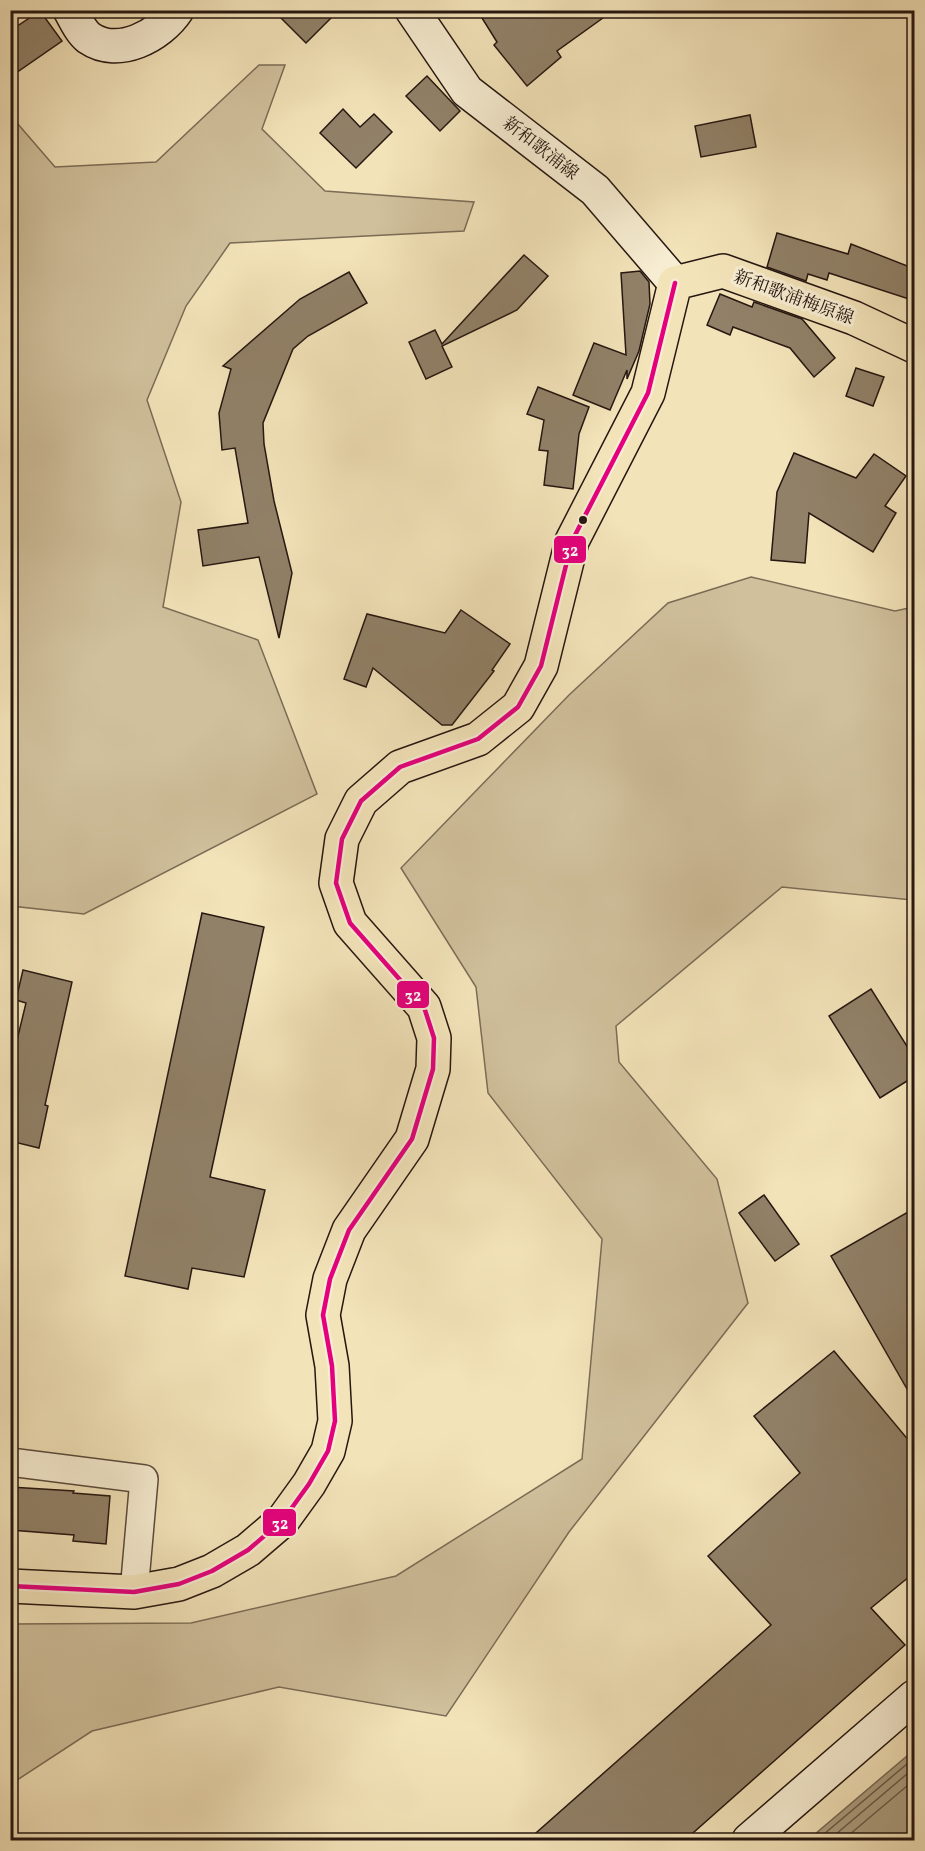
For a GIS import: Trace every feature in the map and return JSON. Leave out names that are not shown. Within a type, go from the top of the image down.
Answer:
[{"type":"main road","points":[[70,10],[88,38],[108,45],[135,43],[151,35],[177,10]]},
{"type":"main road","name":"新和歌浦線","points":[[412,10],[467,91],[595,190],[675,283]]},
{"type":"main road","name":"新和歌浦梅原線","points":[[675,283],[723,271],[854,318],[915,346]]},
{"type":"main road","points":[[10,1586],[134,1592],[178,1584],[212,1571],[248,1550],[283,1520],[309,1484],[328,1451],[335,1421],[332,1366],[323,1316],[330,1279],[349,1230],[412,1139],[433,1069],[434,1048],[434,1038],[424,1007],[350,923],[336,883],[342,839],[361,801],[400,767],[478,739],[518,707],[541,666],[572,541],[648,393],[675,283]]},
{"type":"main road","points":[[749,1840],[915,1696]]},
{"type":"street","points":[[10,1462],[144,1479],[134,1592]]},
{"type":"shaded area","points":[[259,65],[285,65],[262,129],[325,191],[474,202],[464,231],[230,243],[186,306],[147,400],[181,502],[163,607],[258,640],[317,794],[84,914],[11,906],[11,116],[55,167],[156,162]]},
{"type":"shaded area","points":[[751,577],[895,611],[914,607],[914,885],[912,900],[782,887],[616,1026],[619,1062],[717,1179],[748,1303],[569,1532],[446,1716],[279,1687],[92,1731],[11,1784],[11,1624],[191,1623],[396,1576],[582,1459],[602,1239],[488,1093],[476,987],[401,868],[569,695],[668,603]]},
{"type":"water","points":[[914,1750],[914,1840],[808,1840]]},
{"type":"building","points":[[273,10],[339,10],[306,43]]},
{"type":"building","points":[[477,10],[614,10],[557,51],[561,57],[527,86],[494,45],[497,42]]},
{"type":"building","points":[[40,11],[62,41],[10,77],[10,31]]},
{"type":"building","points":[[427,76],[460,111],[440,131],[406,96]]},
{"type":"building","points":[[343,109],[360,127],[374,114],[392,132],[356,168],[320,133]]},
{"type":"building","points":[[750,115],[756,147],[701,157],[695,126]]},
{"type":"building","points":[[777,233],[848,254],[851,244],[915,269],[915,301],[829,273],[827,280],[808,274],[806,281],[767,267]]},
{"type":"building","points":[[524,255],[548,276],[517,310],[442,346],[452,367],[426,379],[409,342],[435,330],[442,344]]},
{"type":"building","points":[[640,271],[649,282],[650,304],[639,351],[627,379],[627,370],[610,410],[573,395],[594,343],[626,355],[621,273]]},
{"type":"building","points":[[349,272],[367,303],[308,336],[293,349],[263,423],[264,444],[274,501],[292,573],[279,638],[259,557],[203,566],[198,530],[248,523],[235,448],[222,450],[219,413],[231,369],[223,366],[300,299]]},
{"type":"building","points":[[720,294],[752,307],[754,302],[802,319],[835,358],[814,377],[790,348],[733,327],[730,335],[707,325]]},
{"type":"building","points":[[856,368],[884,377],[873,406],[846,396]]},
{"type":"building","points":[[538,387],[589,407],[579,434],[573,489],[544,485],[548,451],[539,450],[544,420],[527,414]]},
{"type":"building","points":[[794,453],[856,478],[874,454],[906,476],[885,506],[896,513],[873,552],[809,513],[805,563],[771,560],[777,492]]},
{"type":"building","points":[[461,610],[510,644],[492,670],[494,671],[452,725],[442,725],[373,668],[366,687],[344,679],[367,614],[445,633]]},
{"type":"building","points":[[202,913],[264,927],[210,1177],[265,1190],[244,1277],[192,1268],[188,1289],[125,1276]]},
{"type":"building","points":[[23,970],[72,982],[45,1105],[48,1106],[39,1148],[10,1141],[10,1069],[26,1003],[16,1000]]},
{"type":"building","points":[[871,989],[915,1059],[915,1076],[880,1098],[829,1016]]},
{"type":"building","points":[[764,1195],[799,1244],[775,1261],[739,1213]]},
{"type":"building","points":[[915,1208],[915,1403],[831,1256]]},
{"type":"building","points":[[834,1351],[915,1448],[915,1572],[871,1608],[905,1645],[685,1840],[528,1840],[771,1625],[708,1556],[800,1473],[754,1416]]},
{"type":"building","points":[[10,1487],[110,1496],[106,1544],[73,1541],[74,1535],[10,1530]]},
{"type":"transit line","name":"32","points":[[10,1586],[134,1592],[179,1584],[212,1571],[248,1550],[283,1520],[309,1484],[328,1451],[335,1421],[332,1366],[323,1315],[330,1279],[349,1230],[412,1139],[433,1069],[434,1038],[424,1007],[350,923],[336,883],[342,839],[361,801],[400,767],[478,739],[518,707],[541,666],[572,541],[648,393],[675,283]]}]
